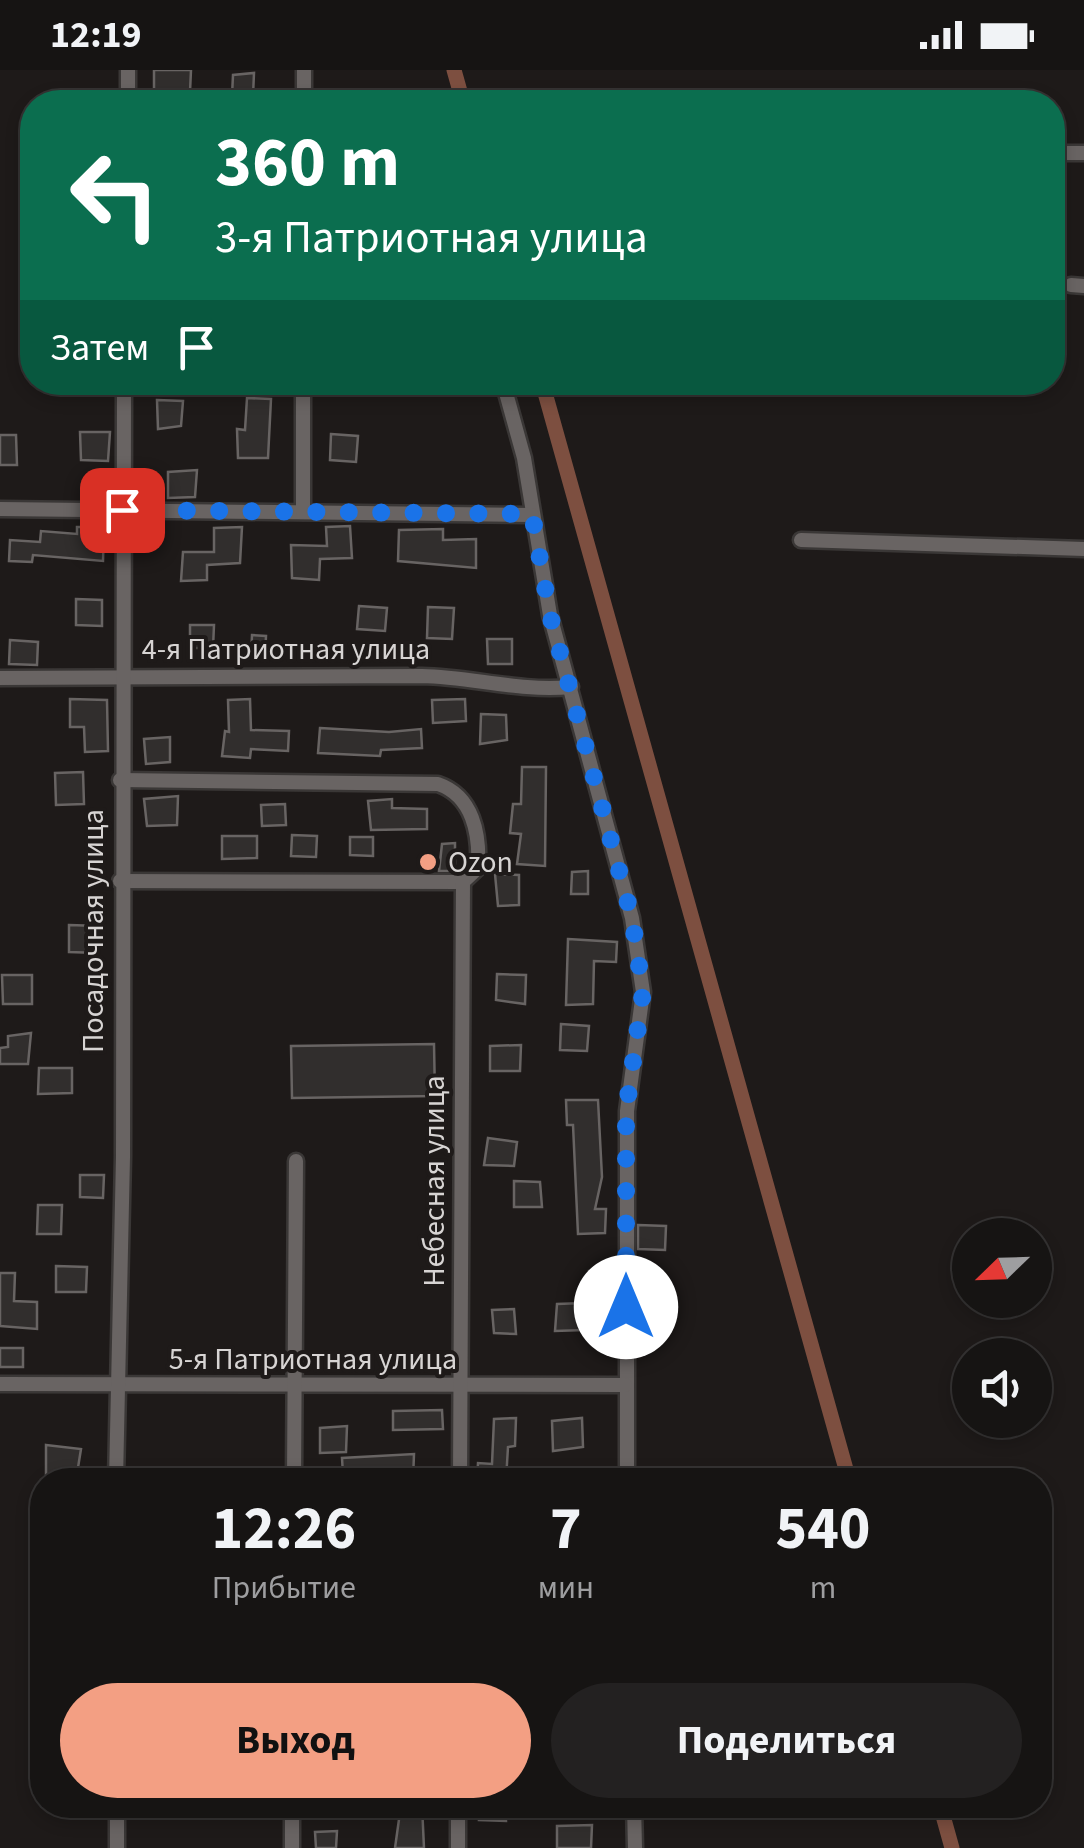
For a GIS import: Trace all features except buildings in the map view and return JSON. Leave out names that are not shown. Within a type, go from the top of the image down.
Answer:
[{"type":"street","name":"Посадочная улица","points":[[116,1468],[123,1158],[120,780],[124,395]]},
{"type":"street","points":[[303,395],[303,512]]},
{"type":"street","points":[[507,395],[524,458],[550,615],[632,918],[643,992],[626,1111],[627,1468]]},
{"type":"street","points":[[0,508],[532,514]]},
{"type":"street","points":[[801,540],[1084,549]]},
{"type":"street","name":"4-я Патриотная улица","points":[[0,678],[441,676],[519,689],[571,687]]},
{"type":"street","name":"Небесная улица","points":[[120,780],[438,784],[457,790],[466,802],[480,847],[478,868],[463,882],[460,1468]]},
{"type":"street","points":[[120,881],[463,882]]},
{"type":"street","points":[[294,1468],[296,1162]]},
{"type":"street","name":"5-я Патриотная улица","points":[[0,1384],[294,1388],[626,1385]]},
{"type":"street","points":[[117,1818],[117,1848]]},
{"type":"street","points":[[292,1818],[292,1848]]},
{"type":"street","points":[[458,1818],[458,1848]]},
{"type":"street","points":[[634,1818],[635,1848]]},
{"type":"waterway","points":[[454,70],[460,90]]},
{"type":"waterway","points":[[546,395],[846,1468]]},
{"type":"waterway","points":[[944,1818],[952,1848]]},
{"type":"place","name":"Ozon","points":[[428,862]]},
{"type":"route","points":[[122,510],[532,514],[550,615],[632,918],[643,992],[626,1111],[626,1307]]}]
